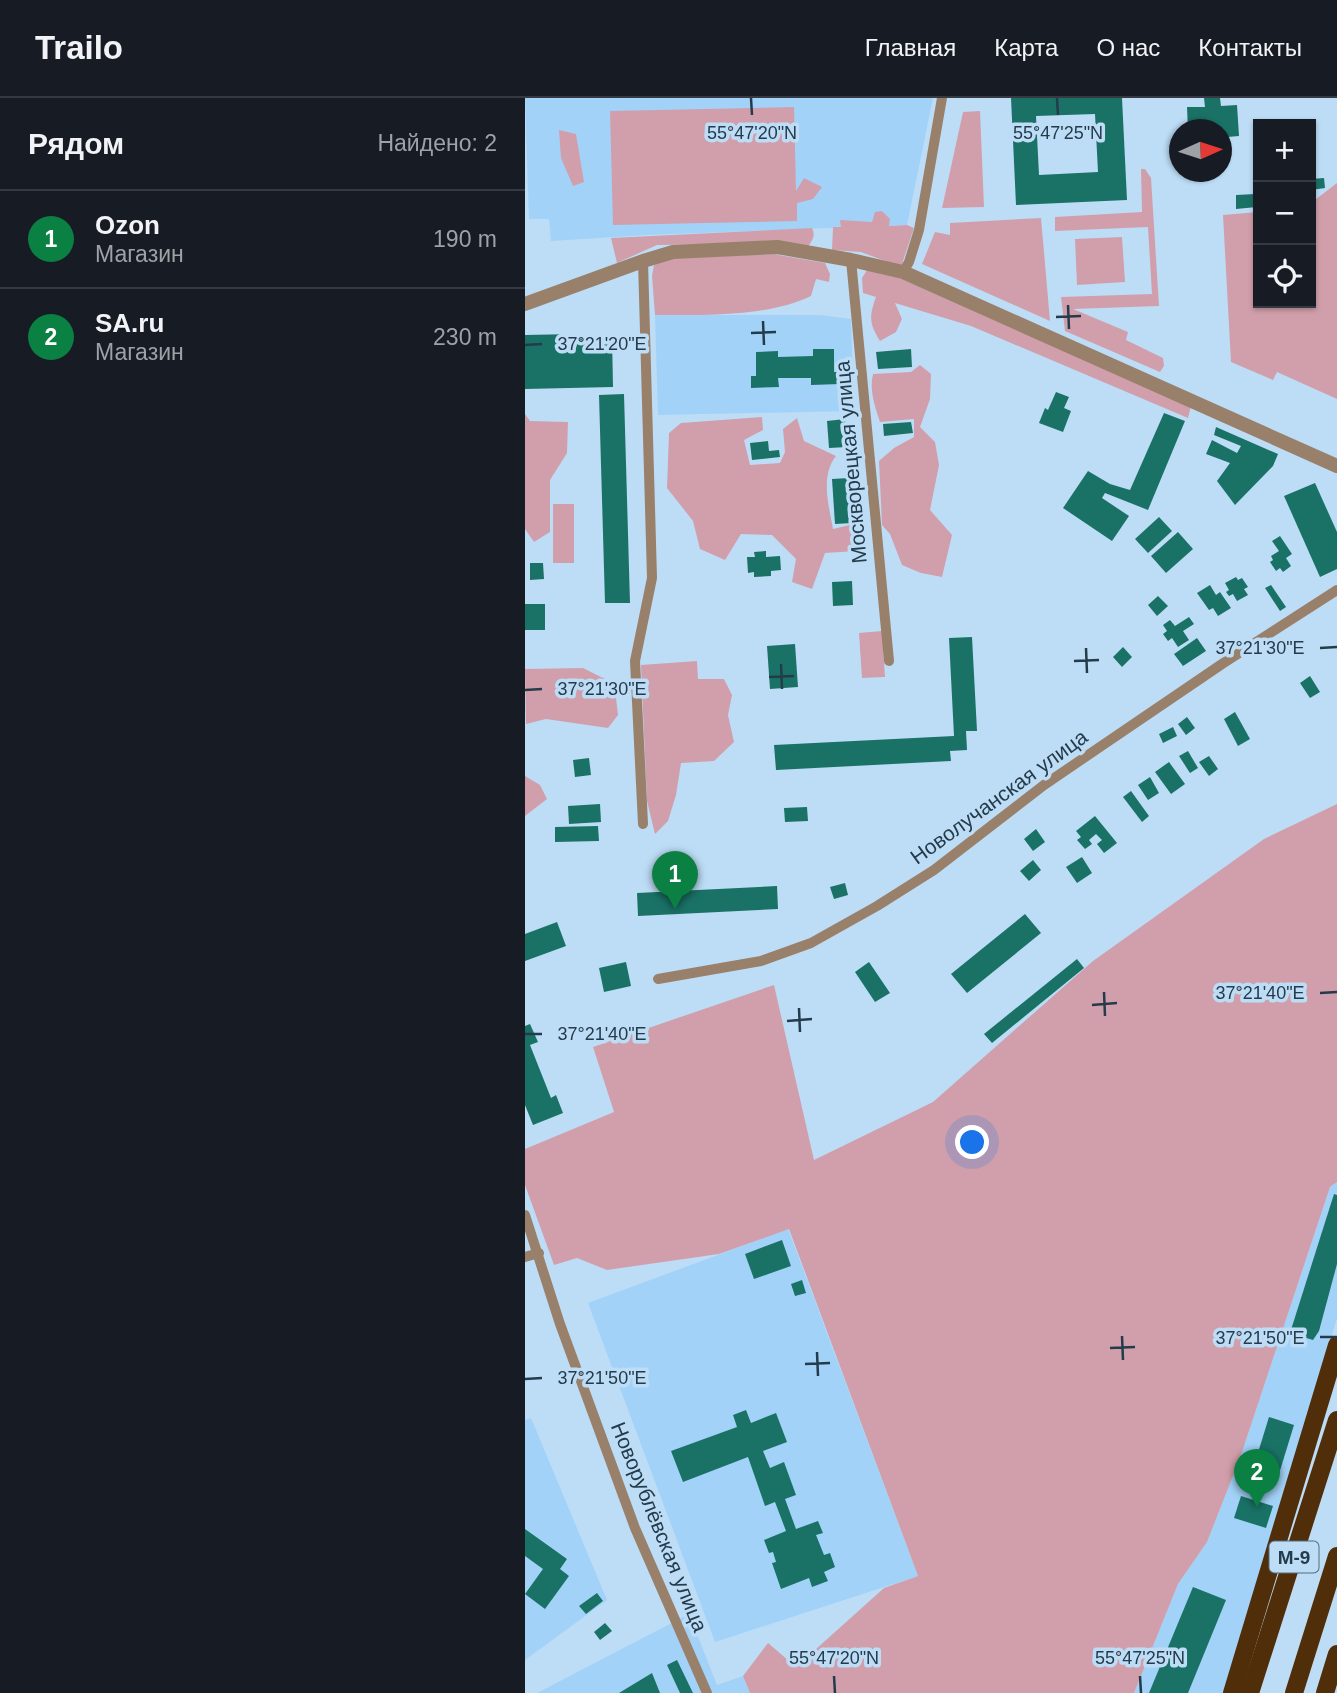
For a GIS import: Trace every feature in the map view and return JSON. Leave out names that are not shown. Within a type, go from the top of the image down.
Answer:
[{"type":"highway","points":[[1232,1693],[1337,1346]]},
{"type":"highway","name":"М-9","points":[[1249,1693],[1337,1420]]},
{"type":"highway","name":"М-9","points":[[1294,1693],[1337,1556]]},
{"type":"highway","points":[[1325,1693],[1337,1654]]},
{"type":"street","points":[[903,272],[919,230],[942,98]]},
{"type":"street","points":[[525,304],[673,252],[778,247],[851,260],[903,272],[1337,466]]},
{"type":"street","name":"Москворецкая улица","points":[[851,260],[889,661]]},
{"type":"street","points":[[643,261],[652,578],[635,661],[643,824]]},
{"type":"street","name":"Новолучанская улица","points":[[658,979],[761,961],[811,943],[877,906],[934,870],[1044,785],[1222,664],[1337,590]]},
{"type":"street","name":"Новорублёвская улица","points":[[525,1215],[561,1324],[635,1528],[707,1693]]},
{"type":"street","points":[[525,1257],[539,1253]]},
{"type":"shaded area","points":[[525,98],[933,98],[907,225],[551,241],[549,219],[529,219]]},
{"type":"shaded area","points":[[794,107],[796,191],[804,178],[822,187],[813,199],[797,203],[797,221],[613,225],[610,111]]},
{"type":"shaded area","points":[[980,111],[984,207],[942,208],[963,112]]},
{"type":"shaded area","points":[[559,130],[576,134],[584,182],[573,186],[561,158]]},
{"type":"shaded area","points":[[1141,169],[1145,169],[1151,178],[1159,306],[1073,309],[1128,332],[1126,340],[1163,358],[1164,366],[1160,372],[1065,331],[1061,297],[1152,294],[1148,227],[1055,231],[1055,217],[1142,212]]},
{"type":"shaded area","points":[[1337,183],[1337,399],[1277,372],[1273,380],[1231,362],[1223,215],[1253,212],[1253,308],[1316,308],[1316,199]]},
{"type":"shaded area","points":[[882,211],[890,219],[889,226],[907,225],[914,228],[901,267],[861,252],[832,250],[833,227],[841,227],[840,220],[872,222],[875,212]]},
{"type":"shaded area","points":[[1041,218],[1050,321],[922,264],[935,232],[950,235],[950,223]]},
{"type":"shaded area","points":[[812,228],[814,236],[808,247],[776,244],[657,245],[617,263],[611,238]]},
{"type":"shaded area","points":[[1122,237],[1125,282],[1077,285],[1075,239]]},
{"type":"shaded area","points":[[773,254],[825,263],[830,274],[829,282],[816,279],[811,296],[775,308],[735,313],[655,315],[652,276],[654,265],[672,258]]},
{"type":"shaded area","points":[[867,270],[890,274],[1191,406],[1188,418],[971,326],[895,303],[902,319],[896,332],[880,341],[871,320],[876,297],[863,293],[862,278]]},
{"type":"shaded area","points":[[655,315],[820,315],[851,319],[854,411],[658,415]]},
{"type":"shaded area","points":[[920,365],[931,374],[930,399],[920,427],[935,442],[939,465],[930,510],[952,535],[942,577],[921,573],[902,565],[890,534],[882,525],[879,461],[894,448],[914,437],[914,419],[880,422],[872,392],[873,374],[911,372]]},
{"type":"shaded area","points":[[525,414],[530,421],[568,422],[567,453],[550,480],[550,532],[534,542],[525,529]]},
{"type":"shaded area","points":[[762,417],[763,430],[744,440],[750,465],[780,463],[785,452],[783,429],[797,418],[804,441],[836,456],[831,464],[827,482],[833,529],[854,524],[852,488],[854,484],[861,486],[862,529],[857,551],[825,553],[812,589],[792,582],[796,559],[772,535],[741,534],[725,560],[700,549],[693,521],[667,488],[669,433],[681,423]]},
{"type":"shaded area","points":[[553,504],[574,504],[574,563],[553,563]]},
{"type":"shaded area","points":[[882,631],[885,677],[862,678],[859,633]]},
{"type":"shaded area","points":[[697,661],[698,679],[724,679],[732,695],[728,715],[734,742],[714,761],[681,763],[676,795],[668,821],[655,834],[647,801],[641,665]]},
{"type":"shaded area","points":[[583,668],[605,679],[615,689],[618,715],[608,728],[546,719],[526,724],[525,669]]},
{"type":"shaded area","points":[[525,776],[540,785],[547,799],[525,816]]},
{"type":"shaded area","points":[[1337,804],[1337,1182],[1330,1187],[1240,1458],[1207,1542],[1178,1584],[1134,1693],[750,1693],[743,1676],[768,1643],[796,1667],[884,1588],[918,1576],[789,1229],[719,1254],[607,1270],[577,1258],[554,1265],[525,1185],[525,1149],[614,1112],[593,1047],[774,985],[814,1160],[933,1102],[1093,961],[1264,839]]},
{"type":"shaded area","points":[[1337,1182],[1337,1318],[1224,1693],[1134,1693],[1178,1584],[1207,1542],[1240,1458],[1330,1187]]},
{"type":"shaded area","points":[[788,1229],[918,1576],[715,1642],[588,1303]]},
{"type":"shaded area","points":[[531,1418],[607,1600],[525,1660],[525,1420]]},
{"type":"shaded area","points":[[689,1614],[717,1685],[743,1676],[750,1693],[537,1693]]},
{"type":"building","points":[[1011,98],[1122,98],[1127,200],[1016,205]],"holes":[[[1095,114],[1098,172],[1039,175],[1036,116]]]},
{"type":"building","points":[[1204,98],[1220,98],[1221,106],[1237,105],[1239,136],[1232,137],[1232,119],[1188,119],[1187,107],[1205,107]]},
{"type":"building","points":[[1324,178],[1325,188],[1316,189],[1316,179]]},
{"type":"building","points":[[1253,194],[1253,207],[1236,209],[1236,195]]},
{"type":"building","points":[[575,334],[575,337],[612,336],[613,387],[525,389],[525,335]]},
{"type":"building","points":[[813,349],[834,349],[834,372],[840,372],[840,384],[811,385],[811,378],[778,378],[779,387],[751,388],[751,376],[756,376],[756,352],[778,351],[778,357],[813,356]]},
{"type":"building","points":[[911,349],[912,367],[878,369],[876,352]]},
{"type":"building","points":[[1056,392],[1069,397],[1064,408],[1071,411],[1063,432],[1039,423]]},
{"type":"building","points":[[624,394],[630,603],[605,603],[599,395]]},
{"type":"building","points":[[1164,413],[1185,421],[1148,510],[1105,493],[1102,498],[1129,516],[1112,541],[1063,508],[1088,471],[1110,484],[1130,490]]},
{"type":"building","points":[[845,419],[847,447],[829,448],[827,421]]},
{"type":"building","points":[[911,422],[913,433],[884,436],[883,424]]},
{"type":"building","points":[[1216,427],[1278,454],[1273,466],[1235,505],[1217,481],[1230,463],[1206,454],[1212,440],[1237,453],[1241,446],[1214,435]]},
{"type":"building","points":[[768,441],[769,451],[779,450],[780,457],[752,460],[750,443]]},
{"type":"building","points":[[849,478],[852,523],[835,524],[832,479]]},
{"type":"building","points":[[1315,483],[1337,532],[1337,569],[1320,577],[1284,496]]},
{"type":"building","points":[[1159,517],[1172,531],[1148,553],[1135,539]]},
{"type":"building","points":[[1178,532],[1193,549],[1166,573],[1151,556]]},
{"type":"building","points":[[1280,536],[1292,554],[1286,558],[1291,566],[1283,572],[1280,568],[1276,571],[1270,562],[1273,560],[1271,556],[1279,551],[1272,541]]},
{"type":"building","points":[[766,551],[766,557],[780,556],[781,570],[771,571],[771,576],[754,577],[754,572],[748,573],[747,557],[755,557],[754,552]]},
{"type":"building","points":[[530,563],[543,563],[544,579],[530,580]]},
{"type":"building","points":[[1236,577],[1238,580],[1242,578],[1248,587],[1244,589],[1248,595],[1237,601],[1233,594],[1229,596],[1226,592],[1229,590],[1225,583]]},
{"type":"building","points":[[852,581],[853,605],[833,606],[832,582]]},
{"type":"building","points":[[1210,585],[1216,595],[1220,592],[1231,608],[1218,616],[1213,608],[1209,610],[1197,593]]},
{"type":"building","points":[[1271,585],[1286,607],[1280,611],[1265,588]]},
{"type":"building","points":[[1158,596],[1168,606],[1157,616],[1148,605]]},
{"type":"building","points":[[525,604],[545,604],[545,630],[525,630]]},
{"type":"building","points":[[1189,617],[1194,624],[1183,631],[1189,640],[1178,647],[1172,638],[1168,641],[1163,634],[1167,631],[1163,625],[1170,620],[1175,626]]},
{"type":"building","points":[[972,637],[977,731],[966,731],[967,750],[950,751],[951,761],[776,770],[774,745],[954,736],[949,638]]},
{"type":"building","points":[[1197,638],[1206,651],[1183,666],[1174,654]]},
{"type":"building","points":[[795,644],[798,687],[770,689],[767,646]]},
{"type":"building","points":[[1123,647],[1132,657],[1122,667],[1113,657]]},
{"type":"building","points":[[1310,676],[1320,692],[1310,698],[1300,683]]},
{"type":"building","points":[[1235,712],[1250,739],[1238,746],[1224,719]]},
{"type":"building","points":[[1187,717],[1195,728],[1186,735],[1178,724]]},
{"type":"building","points":[[1173,727],[1177,736],[1163,743],[1159,734]]},
{"type":"building","points":[[1188,751],[1198,768],[1190,773],[1179,756]]},
{"type":"building","points":[[1209,756],[1218,769],[1209,776],[1199,762]]},
{"type":"building","points":[[589,758],[591,775],[575,777],[573,760]]},
{"type":"building","points":[[1169,762],[1185,784],[1171,794],[1155,772]]},
{"type":"building","points":[[1150,777],[1159,793],[1148,800],[1138,785]]},
{"type":"building","points":[[1131,791],[1149,816],[1142,822],[1123,797]]},
{"type":"building","points":[[600,804],[601,822],[569,824],[568,806]]},
{"type":"building","points":[[807,807],[808,821],[785,822],[784,808]]},
{"type":"building","points":[[1095,816],[1117,843],[1104,853],[1097,844],[1102,840],[1096,834],[1089,840],[1092,844],[1085,849],[1077,840],[1081,837],[1076,831]]},
{"type":"building","points":[[598,826],[599,841],[555,842],[555,827]]},
{"type":"building","points":[[1036,829],[1045,842],[1033,851],[1024,839]]},
{"type":"building","points":[[1082,857],[1092,873],[1077,883],[1066,867]]},
{"type":"building","points":[[1033,860],[1041,870],[1029,881],[1020,871]]},
{"type":"building","points":[[845,883],[848,895],[834,899],[830,887]]},
{"type":"building","points":[[777,886],[778,909],[638,916],[637,893]]},
{"type":"building","points":[[1025,914],[1041,933],[967,993],[951,974]]},
{"type":"building","points":[[557,922],[566,946],[525,961],[525,934]]},
{"type":"building","points":[[1077,959],[1084,968],[992,1043],[984,1034]]},
{"type":"building","points":[[626,962],[631,986],[604,992],[599,968]]},
{"type":"building","points":[[869,962],[890,993],[875,1002],[855,972]]},
{"type":"building","points":[[530,1024],[538,1042],[530,1045],[551,1098],[556,1095],[563,1113],[533,1125],[525,1105],[525,1026]]},
{"type":"building","points":[[1334,1194],[1337,1195],[1337,1264],[1319,1331],[1313,1340],[1290,1333]]},
{"type":"building","points":[[782,1240],[791,1266],[754,1279],[745,1254]]},
{"type":"building","points":[[802,1280],[806,1293],[795,1296],[791,1284]]},
{"type":"building","points":[[746,1410],[751,1423],[776,1413],[787,1442],[763,1451],[770,1468],[784,1462],[796,1495],[785,1499],[796,1529],[818,1521],[823,1533],[816,1535],[824,1555],[830,1553],[835,1567],[824,1572],[828,1581],[812,1587],[809,1578],[781,1589],[772,1563],[776,1562],[773,1552],[769,1553],[764,1540],[786,1531],[775,1502],[765,1506],[748,1457],[683,1482],[671,1451],[737,1427],[733,1415]]},
{"type":"building","points":[[1269,1417],[1294,1425],[1278,1477],[1253,1469]]},
{"type":"building","points":[[1241,1496],[1273,1506],[1266,1528],[1234,1518]]},
{"type":"building","points":[[525,1529],[567,1559],[560,1569],[569,1576],[545,1609],[525,1594],[543,1569],[525,1556]]},
{"type":"building","points":[[1193,1587],[1226,1600],[1188,1693],[1149,1693]]},
{"type":"building","points":[[597,1593],[603,1601],[586,1614],[579,1606]]},
{"type":"building","points":[[605,1623],[612,1631],[600,1640],[594,1632]]},
{"type":"building","points":[[677,1660],[693,1693],[680,1693],[667,1665]]},
{"type":"building","points":[[652,1673],[660,1693],[619,1693]]},
{"type":"place","name":"Ozon","points":[[675,909]]},
{"type":"place","name":"SA.ru","points":[[1257,1507]]}]
